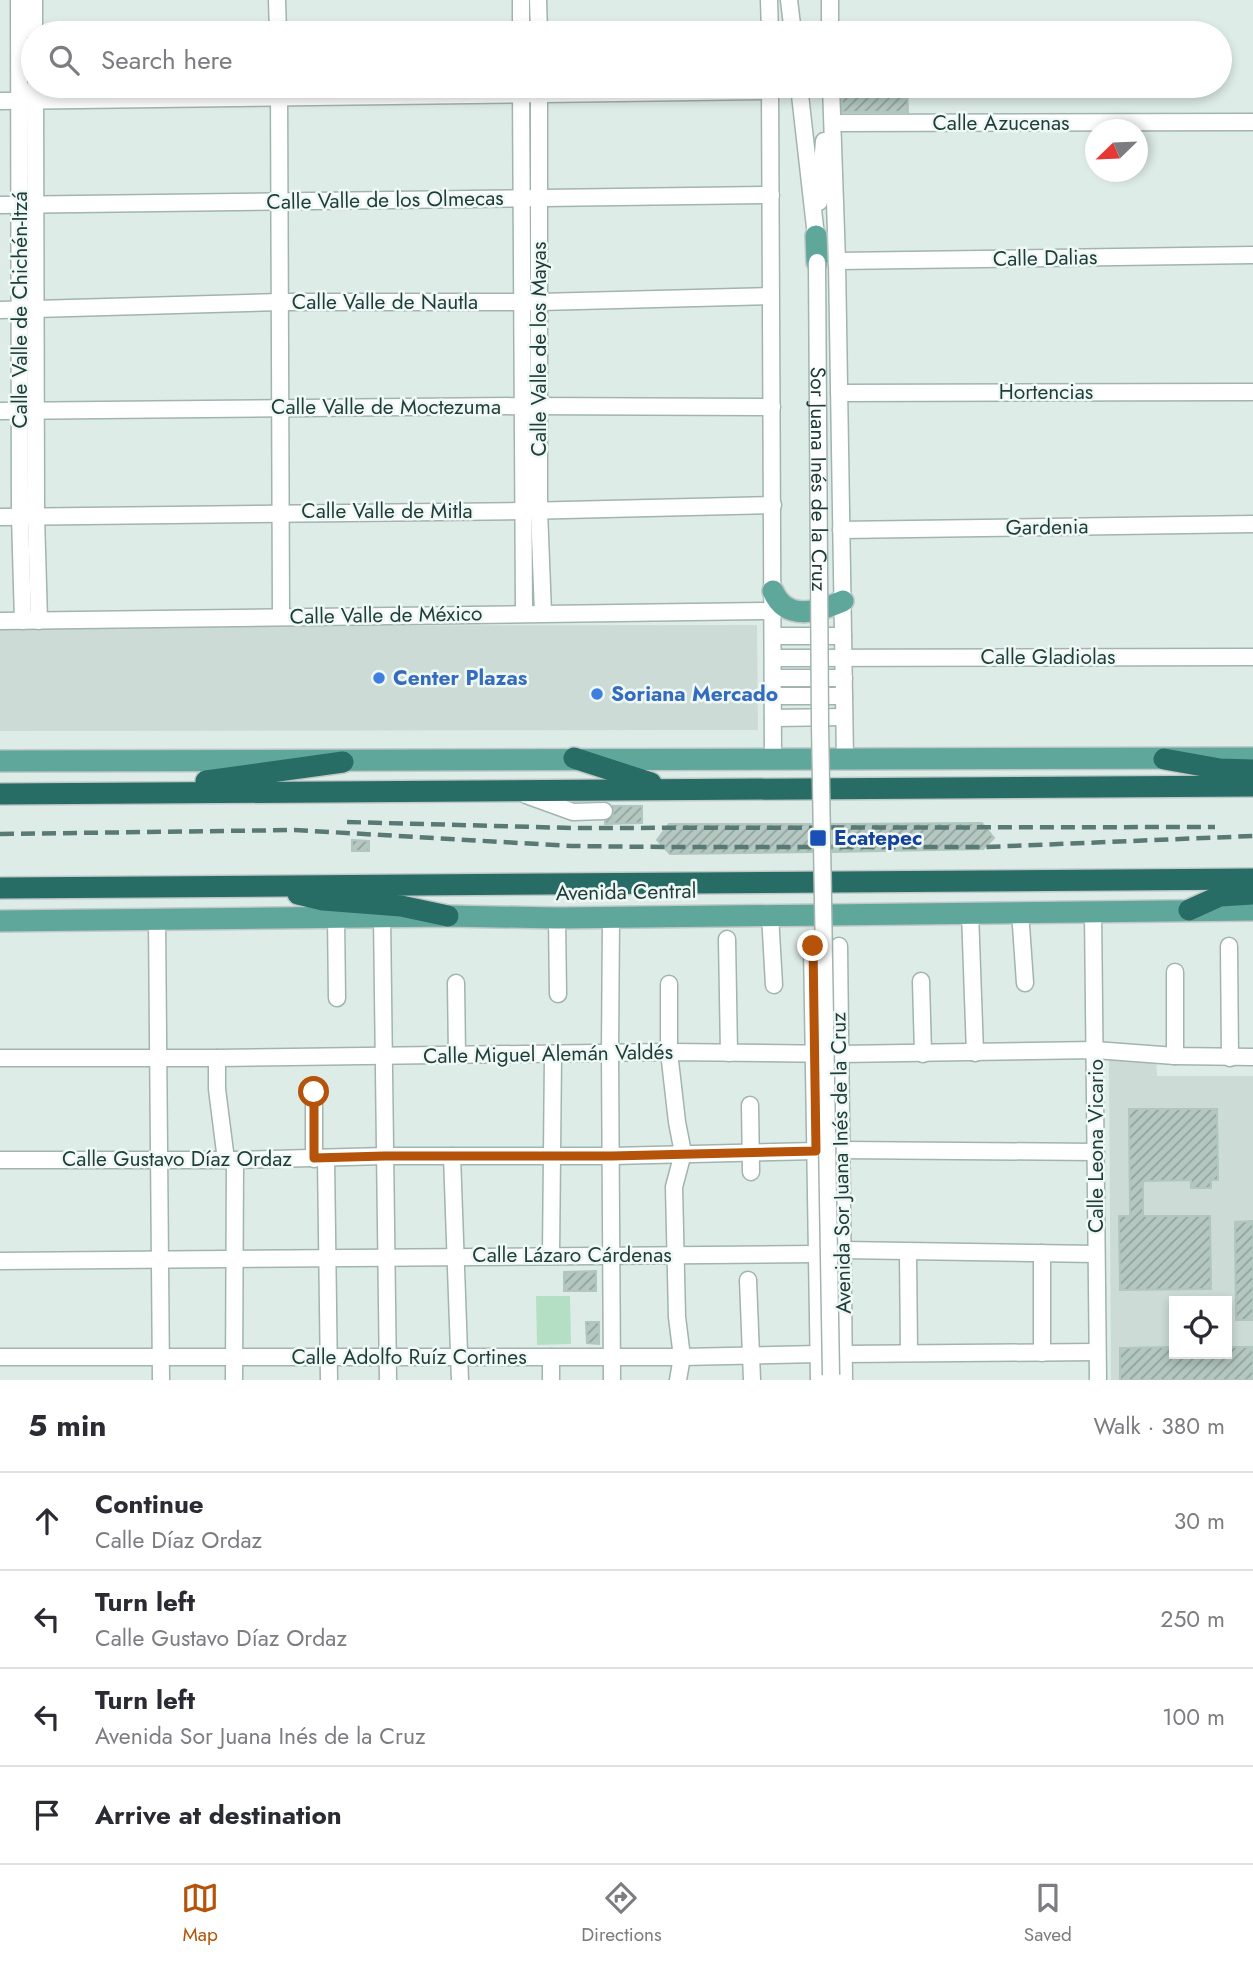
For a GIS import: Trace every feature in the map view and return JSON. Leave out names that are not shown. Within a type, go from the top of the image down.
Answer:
[{"type":"highway","points":[[574,758],[669,790]]},
{"type":"highway","points":[[1164,759],[1220,769],[1253,770]]},
{"type":"highway","points":[[122,793],[343,762]]},
{"type":"highway","points":[[0,794],[1253,786]]},
{"type":"highway","name":"Avenida Central","points":[[0,888],[1253,879]]},
{"type":"highway","points":[[262,886],[323,900],[401,906],[448,915]]},
{"type":"highway","points":[[1189,910],[1220,897],[1253,894]]},
{"type":"main road","name":"Sor Juana Inés de la Cruz","points":[[816,236],[827,262]]},
{"type":"main road","points":[[773,601],[788,609],[804,612],[822,610],[843,601]]},
{"type":"main road","points":[[0,761],[1253,758]]},
{"type":"main road","name":"Avenida Central","points":[[0,921],[448,915],[557,918],[770,915],[970,922],[1020,911],[1253,909]]},
{"type":"street","name":"Calle Valle de Chichén-Itzá","points":[[19,0],[21,21]]},
{"type":"street","points":[[34,0],[34,21]]},
{"type":"street","points":[[277,0],[278,21]]},
{"type":"street","points":[[521,0],[521,21]]},
{"type":"street","points":[[538,0],[538,21]]},
{"type":"street","points":[[769,0],[770,21]]},
{"type":"street","points":[[789,0],[792,21]]},
{"type":"street","points":[[830,0],[830,21]]},
{"type":"street","points":[[0,101],[21,98]]},
{"type":"street","name":"Calle Valle de Chichén-Itzá","points":[[30,98],[28,516],[31,621]]},
{"type":"street","points":[[279,98],[281,617]]},
{"type":"street","name":"Calle Valle de los Mayas","points":[[522,98],[522,198],[540,406],[543,613]]},
{"type":"street","name":"Calle Valle de los Mayas","points":[[524,612],[523,406],[539,198],[539,98]]},
{"type":"street","points":[[770,98],[773,759]]},
{"type":"street","name":"Sor Juana Inés de la Cruz","points":[[800,98],[816,236]]},
{"type":"street","name":"Sor Juana Inés de la Cruz","points":[[816,236],[829,98]]},
{"type":"street","points":[[831,98],[833,124],[827,262],[839,393],[845,759]]},
{"type":"street","name":"Calle Azucenas","points":[[833,124],[1253,122]]},
{"type":"street","name":"Calle Valle de los Olmecas","points":[[0,205],[771,195]]},
{"type":"street","name":"Calle Dalias","points":[[827,262],[1253,255]]},
{"type":"street","name":"Sor Juana Inés de la Cruz","points":[[820,724],[827,262]]},
{"type":"street","name":"Calle Valle de Nautla","points":[[0,310],[280,302],[530,302],[770,296]]},
{"type":"street","name":"Hortencias","points":[[839,393],[1253,391]]},
{"type":"street","name":"Calle Valle de Moctezuma","points":[[0,411],[523,406],[772,407]]},
{"type":"street","name":"Calle Valle de Mitla","points":[[0,517],[523,511],[773,505]]},
{"type":"street","name":"Gardenia","points":[[841,530],[1253,524]]},
{"type":"street","name":"Calle Valle de México","points":[[0,621],[543,613],[773,601]]},
{"type":"street","points":[[773,636],[843,636]]},
{"type":"street","name":"Calle Gladiolas","points":[[773,658],[1253,657]]},
{"type":"street","points":[[773,678],[844,678]]},
{"type":"street","points":[[773,696],[844,696]]},
{"type":"street","points":[[773,718],[844,717]]},
{"type":"street","name":"Avenida Sor Juana Inés de la Cruz","points":[[820,724],[831,1379]]},
{"type":"street","points":[[513,790],[573,812],[604,811]]},
{"type":"street","points":[[1020,911],[1025,983]]},
{"type":"street","name":"Calle Leona Vicario","points":[[1093,911],[1098,1380]]},
{"type":"street","points":[[770,915],[774,985]]},
{"type":"street","points":[[382,917],[387,1380]]},
{"type":"street","points":[[611,917],[612,1380]]},
{"type":"street","points":[[336,918],[337,998]]},
{"type":"street","points":[[557,918],[558,994]]},
{"type":"street","points":[[157,919],[161,1380]]},
{"type":"street","points":[[970,922],[974,1045]]},
{"type":"street","points":[[727,939],[729,1053]]},
{"type":"street","name":"Avenida Sor Juana Inés de la Cruz","points":[[813,946],[818,1353],[831,1379]]},
{"type":"street","name":"Avenida Sor Juana Inés de la Cruz","points":[[831,1379],[844,1354],[839,946]]},
{"type":"street","points":[[1229,946],[1230,1058]]},
{"type":"street","points":[[1175,972],[1175,1056]]},
{"type":"street","points":[[921,981],[923,1054]]},
{"type":"street","points":[[456,983],[457,1055]]},
{"type":"street","points":[[669,984],[669,1052],[683,1153],[674,1187],[674,1255],[682,1356],[678,1380]]},
{"type":"street","name":"Calle Miguel Alemán Valdés","points":[[0,1058],[669,1052],[923,1054],[974,1045],[1175,1056],[1253,1056]]},
{"type":"street","points":[[551,1255],[554,1055]]},
{"type":"street","points":[[217,1058],[217,1089],[231,1160],[234,1380]]},
{"type":"street","points":[[314,1092],[327,1257],[329,1380]]},
{"type":"street","points":[[751,1105],[751,1172]]},
{"type":"street","points":[[842,1150],[1096,1152]]},
{"type":"street","name":"Calle Gustavo Díaz Ordaz","points":[[0,1160],[612,1156],[816,1151]]},
{"type":"street","points":[[452,1156],[460,1380]]},
{"type":"street","points":[[843,1250],[1096,1254]]},
{"type":"street","points":[[908,1252],[909,1353]]},
{"type":"street","points":[[1042,1253],[1042,1353]]},
{"type":"street","name":"Calle Lázaro Cárdenas","points":[[0,1261],[818,1254]]},
{"type":"street","points":[[748,1280],[752,1380]]},
{"type":"street","points":[[844,1354],[1097,1352]]},
{"type":"street","name":"Calle Adolfo Ruíz Cortines","points":[[0,1357],[551,1357],[818,1353]]},
{"type":"street","points":[[551,1357],[551,1380]]},
{"type":"shaded area","name":"Center Plazas","points":[[757,625],[758,730],[0,731],[0,626]]},
{"type":"shaded area","points":[[1156,1057],[1157,1076],[1253,1076],[1253,1380],[1111,1380],[1109,1058]]},
{"type":"green space","points":[[536,1296],[570,1296],[571,1344],[537,1345]]},
{"type":"building","points":[[842,98],[907,98],[908,112],[842,112]]},
{"type":"building","points":[[613,806],[642,806],[642,823],[605,824],[613,815]]},
{"type":"building","points":[[982,823],[994,838],[983,849],[833,852],[832,824]]},
{"type":"building","points":[[669,824],[811,824],[812,852],[670,854],[657,840]]},
{"type":"building","points":[[352,840],[369,841],[369,851],[352,851]]},
{"type":"building","points":[[1129,1109],[1217,1109],[1218,1180],[1211,1180],[1211,1188],[1191,1188],[1191,1180],[1143,1181],[1143,1216],[1210,1216],[1211,1289],[1120,1290],[1119,1216],[1130,1216]]},
{"type":"building","points":[[1253,1221],[1253,1320],[1236,1320],[1235,1222]]},
{"type":"building","points":[[596,1271],[596,1291],[564,1291],[564,1272]]},
{"type":"building","points":[[586,1322],[599,1322],[599,1344],[587,1343]]},
{"type":"building","points":[[1169,1347],[1169,1359],[1232,1359],[1232,1347],[1253,1347],[1253,1380],[1120,1380],[1120,1348]]},
{"type":"railway","points":[[347,822],[571,828],[1215,827]]},
{"type":"railway","points":[[0,834],[295,830],[571,846],[664,847],[986,847],[1253,836]]},
{"type":"place","name":"Center Plazas","points":[[379,678]]},
{"type":"place","name":"Soriana Mercado","points":[[597,694]]},
{"type":"place","name":"Ecatepec","points":[[818,838]]},
{"type":"route","points":[[314,1092],[314,1158],[612,1156],[816,1151],[813,946]]}]
